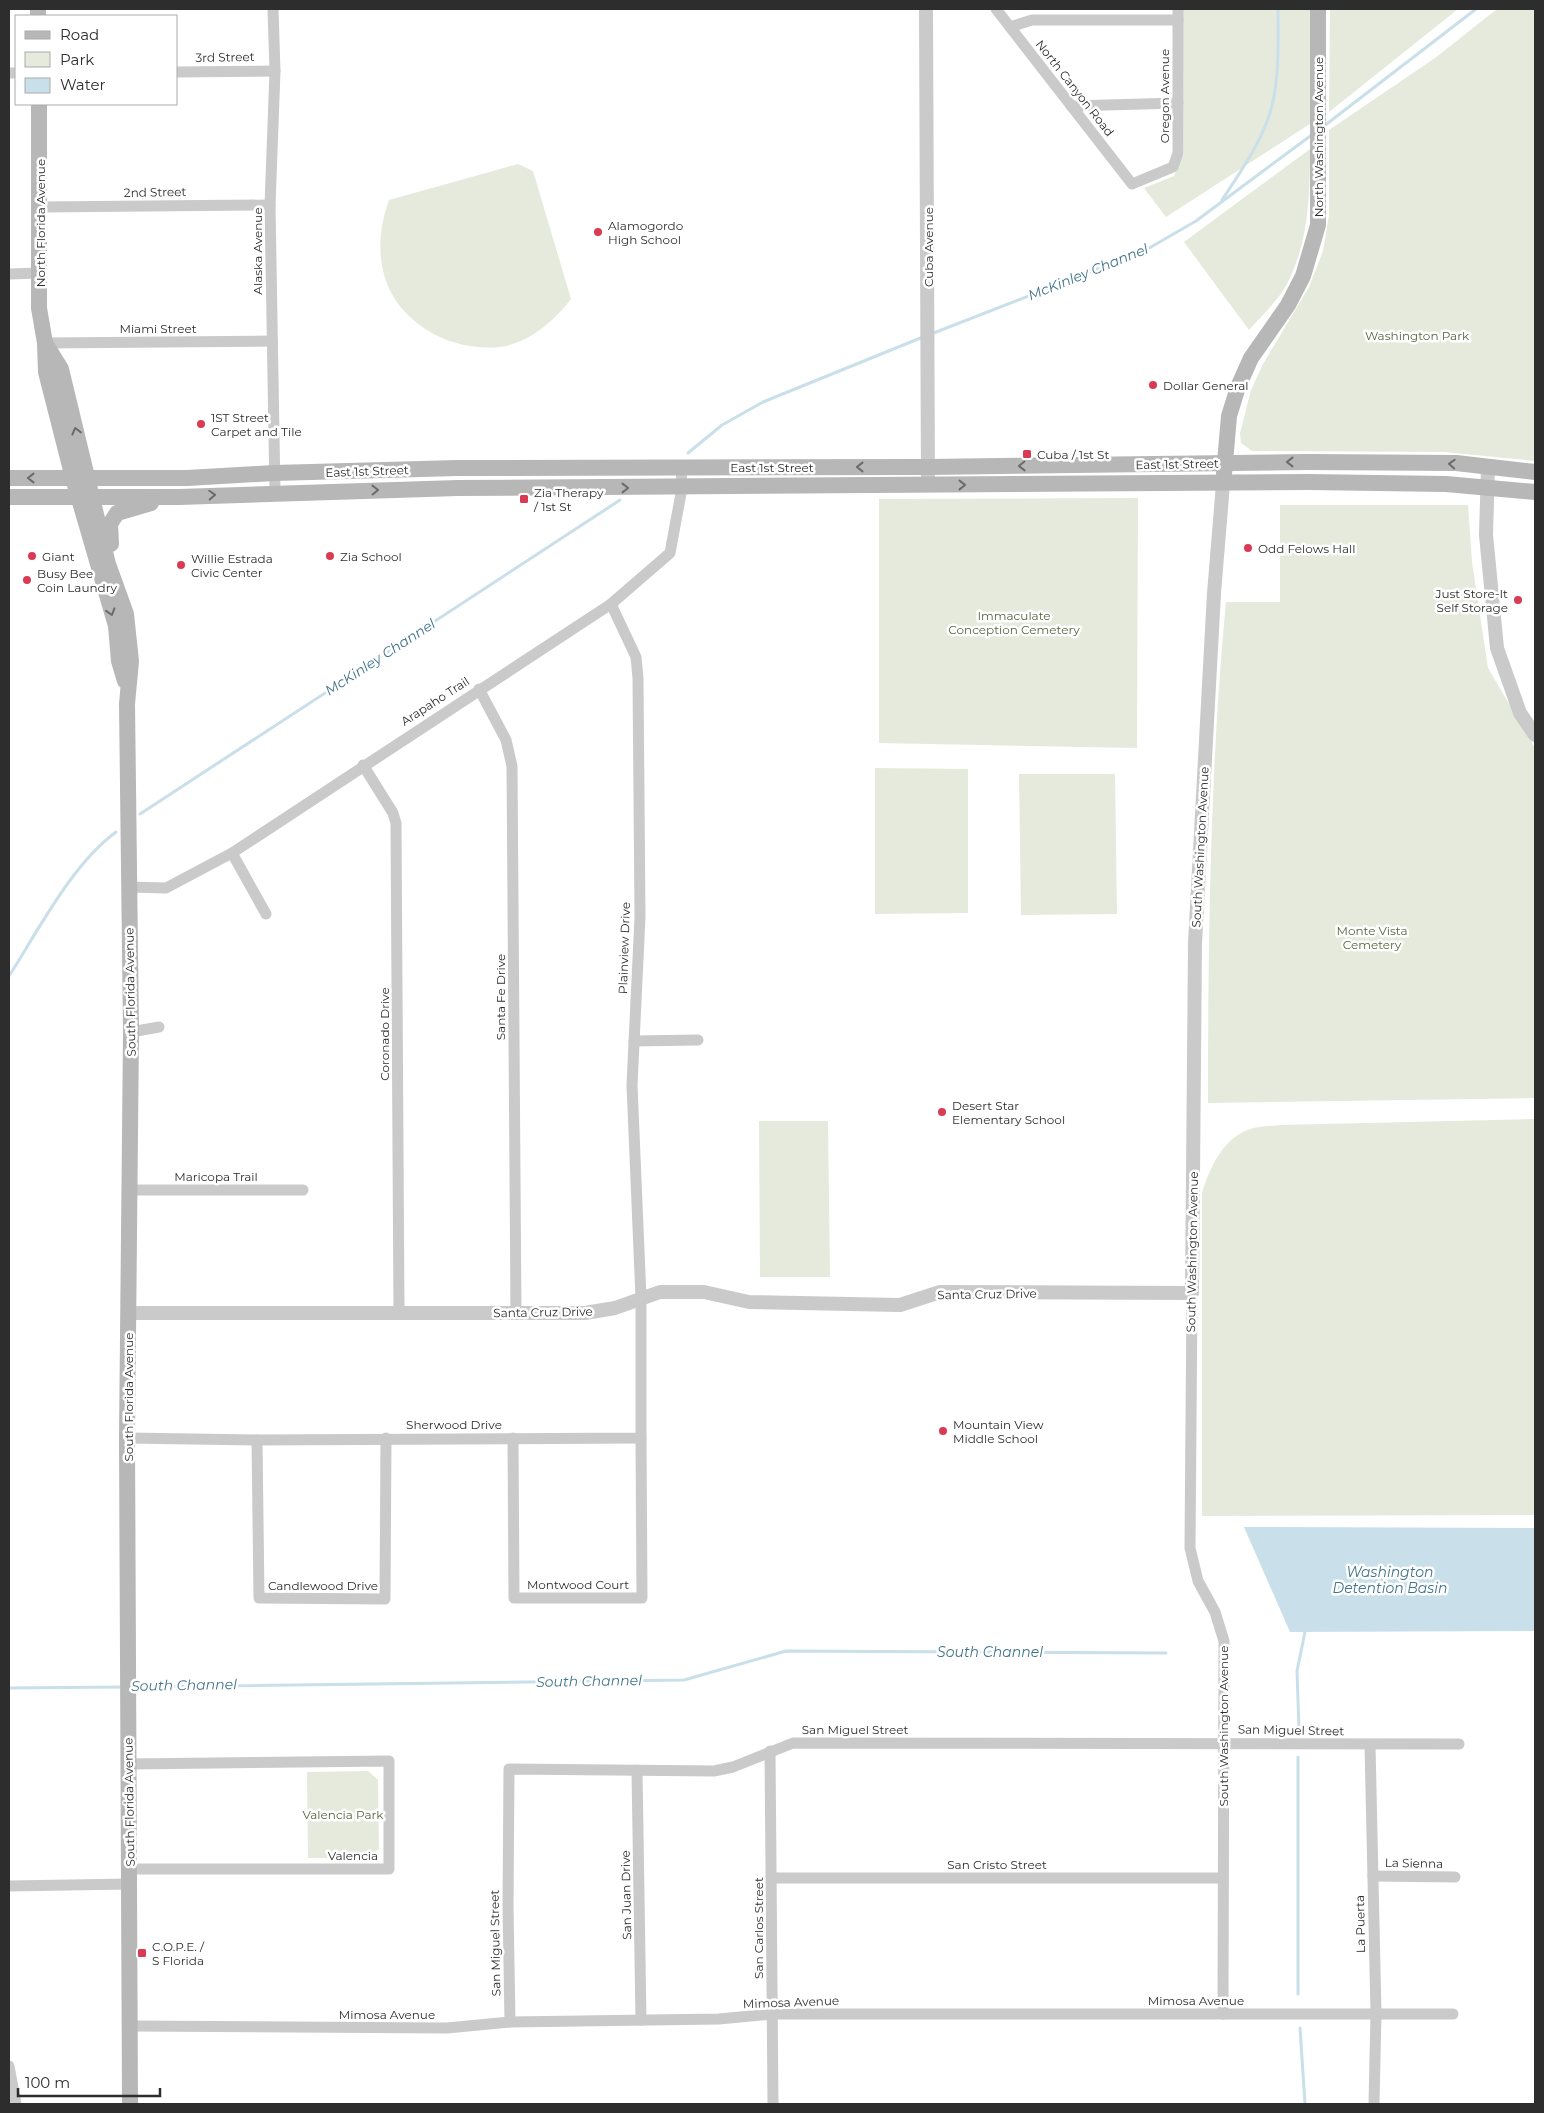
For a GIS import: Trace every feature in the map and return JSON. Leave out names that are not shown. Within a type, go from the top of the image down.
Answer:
[{"type":"main road","name":"North Washington Avenue","points":[[1223,484],[1229,416],[1238,387],[1251,358],[1288,305],[1303,276],[1318,225],[1320,147],[1318,9]]},
{"type":"main road","name":"North Florida Avenue","points":[[39,105],[40,308],[45,343],[46,372],[86,497]]},
{"type":"main road","name":"East 1st Street","points":[[9,478],[187,478],[274,473],[458,468],[928,467],[1405,462],[1535,472]]},
{"type":"main road","name":"East 1st Street","points":[[9,497],[179,497],[275,492],[458,488],[1411,482],[1535,492]]},
{"type":"main road","name":"South Florida Avenue","points":[[86,497],[126,614],[131,661],[128,690],[128,887],[131,1032],[128,1190],[130,2104]]},
{"type":"main road","name":"South Florida Avenue","points":[[86,497],[116,626],[119,661],[128,690]]},
{"type":"main road","points":[[126,614],[124,593],[114,558],[110,524],[117,513],[179,497]]},
{"type":"street","name":"Alaska Avenue","points":[[273,9],[275,71],[270,205],[275,492]]},
{"type":"street","name":"Cuba Avenue","points":[[926,9],[928,485]]},
{"type":"street","name":"North Canyon Road","points":[[996,9],[1132,184]]},
{"type":"street","points":[[1010,27],[1032,20],[1178,14]]},
{"type":"street","name":"Oregon Avenue","points":[[1132,184],[1172,167],[1178,153],[1178,14]]},
{"type":"street","name":"3rd Street","points":[[178,72],[275,71]]},
{"type":"street","points":[[1071,106],[1178,103]]},
{"type":"street","name":"2nd Street","points":[[41,208],[270,205]]},
{"type":"street","points":[[9,274],[41,273]]},
{"type":"street","name":"Miami Street","points":[[45,343],[272,341]]},
{"type":"street","name":"Arapaho Trail","points":[[128,887],[166,888],[232,853],[363,765],[611,604],[670,553],[682,488],[682,467]]},
{"type":"street","points":[[801,487],[802,467]]},
{"type":"street","points":[[1488,467],[1486,535],[1497,648],[1520,713],[1535,734]]},
{"type":"street","name":"South Washington Avenue","points":[[1222,2014],[1222,1878],[1225,1743],[1224,1641],[1214,1612],[1198,1580],[1190,1548],[1195,942],[1214,603],[1223,484]]},
{"type":"street","name":"Plainview Drive","points":[[611,604],[636,657],[638,678],[640,917],[632,1085],[641,1298]]},
{"type":"street","name":"Santa Fe Drive","points":[[479,689],[506,740],[512,766],[516,1312]]},
{"type":"street","name":"Coronado Drive","points":[[363,765],[393,814],[396,823],[399,1312]]},
{"type":"street","points":[[232,853],[266,914]]},
{"type":"street","points":[[131,1032],[159,1027]]},
{"type":"street","points":[[634,1041],[698,1040]]},
{"type":"street","name":"Maricopa Trail","points":[[128,1190],[303,1190]]},
{"type":"street","name":"Santa Cruz Drive","points":[[128,1313],[585,1313],[614,1308],[660,1292],[704,1292],[749,1302],[900,1305],[940,1292],[1192,1293]]},
{"type":"street","points":[[641,1298],[641,1438]]},
{"type":"street","name":"Sherwood Drive","points":[[128,1438],[257,1440],[641,1438]]},
{"type":"street","name":"Candlewood Drive","points":[[257,1440],[259,1598],[385,1599],[386,1438]]},
{"type":"street","name":"Montwood Court","points":[[513,1438],[514,1598],[642,1598],[641,1438]]},
{"type":"street","name":"San Miguel Street","points":[[510,2022],[508,1906],[509,1769],[714,1771],[734,1767],[793,1743],[1459,1744]]},
{"type":"street","name":"La Puerta","points":[[1370,1744],[1376,2013],[1374,2104]]},
{"type":"street","name":"San Carlos Street","points":[[770,1751],[773,2104]]},
{"type":"street","name":"Valencia","points":[[129,1764],[389,1761],[388,1869],[130,1877]]},
{"type":"street","name":"San Juan Drive","points":[[637,1770],[641,2020]]},
{"type":"street","name":"La Sienna","points":[[1373,1876],[1455,1877]]},
{"type":"street","points":[[9,1886],[130,1877]]},
{"type":"street","name":"San Cristo Street","points":[[771,1878],[1222,1878]]},
{"type":"street","name":"Mimosa Avenue","points":[[130,2026],[447,2028],[510,2022],[719,2019],[772,2014],[1453,2014]]},
{"type":"street","points":[[9,2066],[16,2104]]},
{"type":"green space","points":[[1183,9],[1310,9],[1310,124],[1166,217],[1144,188],[1174,176],[1184,154]]},
{"type":"green space","points":[[1330,9],[1458,9],[1329,112]]},
{"type":"green space","name":"Washington Park","points":[[1497,9],[1535,9],[1535,461],[1444,452],[1252,451],[1241,443],[1240,433],[1251,390],[1263,364],[1309,287],[1323,251],[1329,215],[1329,130],[1435,58]]},
{"type":"green space","points":[[1310,149],[1307,217],[1295,266],[1280,295],[1249,330],[1184,242]]},
{"type":"green space","points":[[518,164],[533,171],[571,299],[540,330],[511,345],[482,347],[446,340],[415,322],[392,295],[385,278],[380,248],[383,219],[389,200]]},
{"type":"green space","name":"Immaculate Conception Cemetery","points":[[1138,498],[1137,748],[879,743],[879,499]]},
{"type":"green space","name":"Monte Vista Cemetery","points":[[1280,505],[1468,505],[1472,562],[1488,668],[1535,748],[1535,1098],[1208,1103],[1213,790],[1226,602],[1280,602]]},
{"type":"green space","points":[[875,768],[968,769],[968,913],[875,914]]},
{"type":"green space","points":[[1019,774],[1115,774],[1117,914],[1021,915]]},
{"type":"green space","points":[[1535,1119],[1535,1515],[1202,1516],[1202,1193],[1209,1173],[1219,1154],[1234,1138],[1243,1132],[1267,1126]]},
{"type":"green space","points":[[759,1121],[828,1121],[830,1277],[760,1277]]},
{"type":"green space","name":"Valencia Park","points":[[368,1771],[378,1780],[379,1849],[369,1858],[308,1858],[307,1772]]},
{"type":"water","name":"Washington Detention Basin","points":[[1244,1527],[1535,1528],[1535,1631],[1290,1632]]},
{"type":"waterway","points":[[1222,200],[1254,149],[1265,127],[1273,104],[1277,77],[1278,9]]},
{"type":"waterway","name":"McKinley Channel","points":[[1324,126],[1476,9]]},
{"type":"waterway","name":"McKinley Channel","points":[[931,334],[1144,251],[1196,221],[1313,134]]},
{"type":"waterway","name":"McKinley Channel","points":[[688,453],[722,425],[763,402],[923,337]]},
{"type":"waterway","name":"McKinley Channel","points":[[140,814],[620,500]]},
{"type":"waterway","name":"McKinley Channel","points":[[9,976],[70,880],[100,846],[116,832]]},
{"type":"waterway","points":[[1299,1729],[1297,1671],[1305,1632]]},
{"type":"waterway","name":"South Channel","points":[[133,1687],[684,1680],[786,1651],[1166,1653]]},
{"type":"waterway","name":"South Channel","points":[[9,1688],[124,1687]]},
{"type":"waterway","points":[[1298,1757],[1298,1994]]},
{"type":"waterway","points":[[1300,2028],[1305,2104]]},
{"type":"place","name":"Alamogordo High School","points":[[598,232]]},
{"type":"place","name":"Dollar General","points":[[1153,385]]},
{"type":"place","name":"1ST Street Carpet and Tile","points":[[201,424]]},
{"type":"place","name":"Cuba / 1st St","points":[[1027,454]]},
{"type":"place","name":"Zia Therapy / 1st St","points":[[524,499]]},
{"type":"place","name":"Odd Felows Hall","points":[[1248,548]]},
{"type":"place","name":"Giant","points":[[32,556]]},
{"type":"place","name":"Zia School","points":[[330,556]]},
{"type":"place","name":"Willie Estrada Civic Center","points":[[181,565]]},
{"type":"place","name":"Busy Bee Coin Laundry","points":[[27,580]]},
{"type":"place","name":"Just Store-It Self Storage","points":[[1518,600]]},
{"type":"place","name":"Desert Star Elementary School","points":[[942,1112]]},
{"type":"place","name":"Mountain View Middle School","points":[[943,1431]]},
{"type":"place","name":"C.O.P.E. / S Florida","points":[[142,1953]]}]
